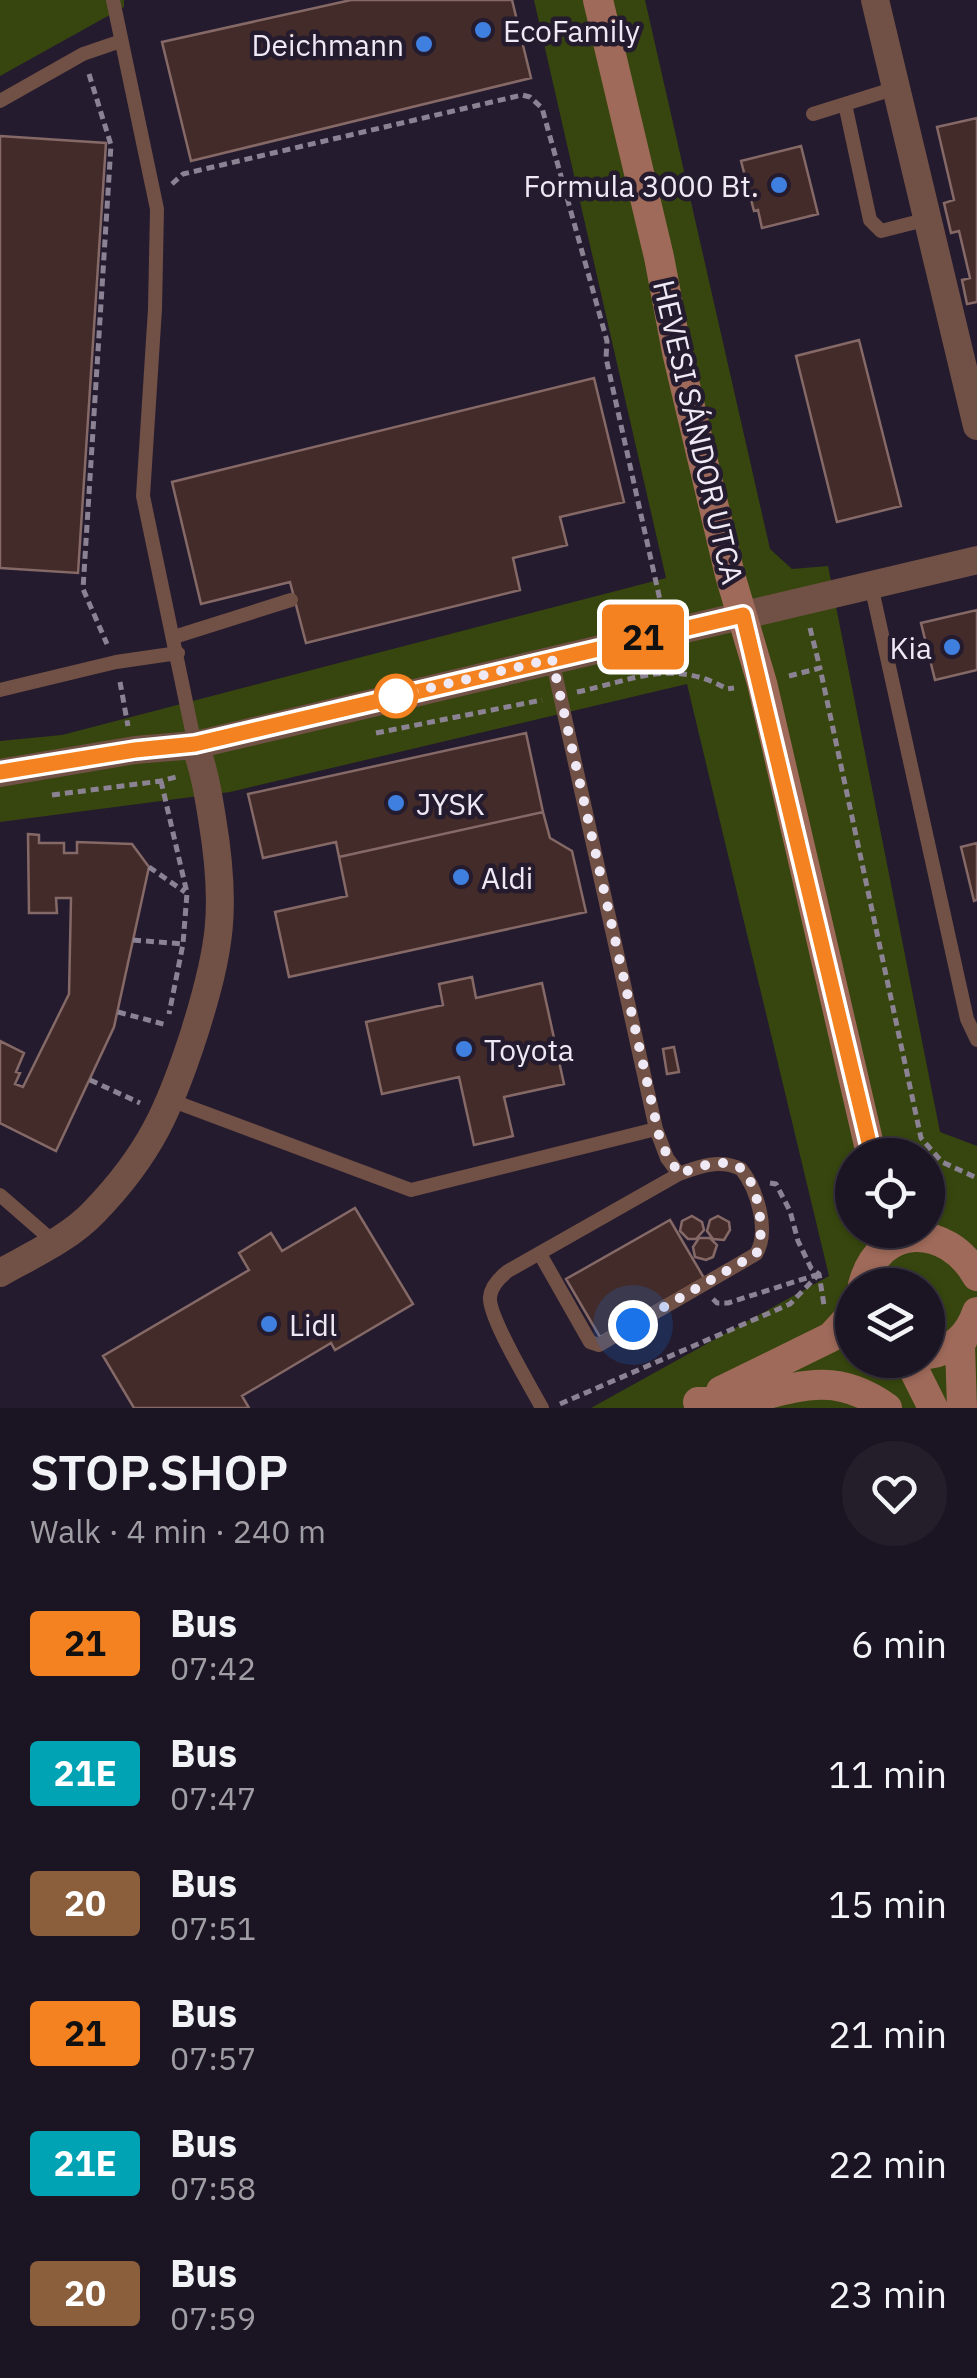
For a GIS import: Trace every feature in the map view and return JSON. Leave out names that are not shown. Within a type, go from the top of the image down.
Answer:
[{"type":"main road","name":"HEVESI SÁNDOR UTCA","points":[[598,0],[730,575],[743,615],[869,1138]]},
{"type":"main road","points":[[947,1240],[968,1260],[977,1276]]},
{"type":"main road","points":[[945,1349],[971,1324]]},
{"type":"main road","points":[[962,1408],[960,1345],[971,1324]]},
{"type":"main road","points":[[692,1405],[835,1339]]},
{"type":"main road","points":[[918,1378],[932,1408]]},
{"type":"main road","points":[[692,1405],[741,1401],[778,1388],[831,1384],[850,1387],[887,1408]]},
{"type":"street","points":[[875,0],[977,426]]},
{"type":"street","points":[[0,772],[195,744],[977,560]]},
{"type":"street","points":[[0,1273],[54,1242],[92,1214],[154,1137],[160,1094],[212,977],[221,926],[222,876],[204,768],[195,744]]},
{"type":"lane","points":[[113,0],[158,231],[143,496],[195,744]]},
{"type":"lane","points":[[0,100],[83,54],[122,41]]},
{"type":"lane","points":[[812,114],[896,88]]},
{"type":"lane","points":[[845,104],[870,220],[875,227],[881,230],[928,219]]},
{"type":"lane","points":[[870,585],[967,1019],[977,1040]]},
{"type":"lane","points":[[174,637],[291,600]]},
{"type":"lane","points":[[0,690],[116,662],[178,653]]},
{"type":"lane","points":[[552,659],[656,1128],[667,1158],[679,1174]]},
{"type":"lane","points":[[160,1094],[411,1190],[656,1128]]},
{"type":"lane","points":[[540,1254],[594,1344],[599,1345],[760,1250],[758,1206],[741,1169],[711,1164],[679,1174],[540,1254],[498,1279],[490,1297],[493,1314],[542,1408]]},
{"type":"lane","points":[[0,1196],[54,1242]]},
{"type":"path","points":[[83,54],[111,145],[83,590],[116,662],[135,750]]},
{"type":"path","points":[[154,197],[183,174],[522,94],[537,102],[542,108],[607,341],[606,358],[667,632]]},
{"type":"path","points":[[803,601],[820,668]]},
{"type":"path","points":[[161,782],[187,893],[182,944],[162,1041]]},
{"type":"path","points":[[149,867],[187,893]]},
{"type":"path","points":[[133,940],[182,944]]},
{"type":"path","points":[[118,1012],[167,1026]]},
{"type":"path","points":[[90,1080],[143,1104]]},
{"type":"path","points":[[134,1118],[143,1104],[160,1094]]},
{"type":"path","points":[[752,1186],[776,1184],[835,1318]]},
{"type":"path","points":[[702,1285],[717,1303],[728,1303],[818,1274]]},
{"type":"path","points":[[552,1408],[790,1304],[818,1274]]},
{"type":"green space","points":[[0,0],[124,0],[124,7],[0,76]]},
{"type":"green space","points":[[534,0],[645,0],[770,549],[792,569],[828,566],[940,1132],[977,1146],[977,1408],[591,1408],[829,1276],[687,684],[230,792],[0,822],[0,741],[62,735],[666,578]]},
{"type":"building","points":[[351,0],[512,0],[531,78],[191,161],[162,42]]},
{"type":"building","points":[[977,118],[977,302],[967,304],[962,280],[970,278],[959,231],[951,233],[944,203],[954,200],[937,127]]},
{"type":"building","points":[[0,136],[106,143],[78,573],[0,568]]},
{"type":"building","name":"Formula 3000 Bt.","points":[[801,146],[818,214],[762,228],[741,161]]},
{"type":"building","points":[[859,340],[901,506],[837,522],[796,356]]},
{"type":"building","points":[[594,378],[624,502],[560,517],[567,545],[513,558],[520,590],[306,643],[290,582],[201,604],[172,482]]},
{"type":"building","name":"Kia","points":[[977,610],[977,670],[935,680],[921,623]]},
{"type":"building","name":"JYSK","points":[[526,733],[543,812],[339,857],[336,842],[263,858],[248,794]]},
{"type":"building","name":"Aldi","points":[[543,812],[550,838],[572,851],[586,912],[289,977],[275,912],[347,896],[339,857]]},
{"type":"building","points":[[28,834],[39,835],[39,843],[64,843],[64,853],[77,853],[77,842],[132,844],[149,867],[114,1027],[56,1151],[0,1123],[0,1041],[24,1053],[15,1084],[23,1087],[69,994],[71,898],[56,898],[57,913],[29,913]]},
{"type":"building","points":[[977,843],[977,900],[974,901],[961,847]]},
{"type":"building","name":"Toyota","points":[[472,977],[476,998],[542,983],[564,1084],[504,1097],[513,1136],[474,1145],[459,1077],[382,1094],[366,1022],[443,1005],[439,984]]},
{"type":"building","points":[[674,1047],[679,1072],[667,1074],[663,1049]]},
{"type":"building","name":"Lidl","points":[[355,1208],[413,1304],[335,1350],[331,1343],[242,1396],[249,1408],[134,1408],[103,1356],[249,1270],[239,1253],[271,1233],[282,1251]]},
{"type":"building","points":[[692,1216],[702,1222],[704,1230],[696,1239],[688,1239],[680,1231],[682,1221]]},
{"type":"building","points":[[718,1216],[729,1222],[730,1230],[724,1240],[713,1239],[707,1231],[710,1220]]},
{"type":"building","points":[[670,1220],[704,1278],[600,1337],[566,1279]]},
{"type":"building","points":[[699,1238],[710,1238],[717,1245],[713,1257],[695,1257],[693,1247]]},
{"type":"bus line","name":"21","points":[[0,772],[195,744],[743,615],[868,1138]]},
{"type":"place","name":"EcoFamily","points":[[483,30]]},
{"type":"place","name":"Deichmann","points":[[424,44]]},
{"type":"place","name":"Formula 3000 Bt.","points":[[779,185]]},
{"type":"place","name":"Kia","points":[[952,647]]},
{"type":"place","name":"JYSK","points":[[396,803]]},
{"type":"place","name":"Aldi","points":[[461,877]]},
{"type":"place","name":"Toyota","points":[[464,1049]]},
{"type":"place","name":"Lidl","points":[[269,1324]]},
{"type":"route","points":[[396,696],[552,659],[661,1144],[679,1174],[723,1163],[741,1169],[752,1186],[762,1236],[760,1250],[633,1325]]}]
